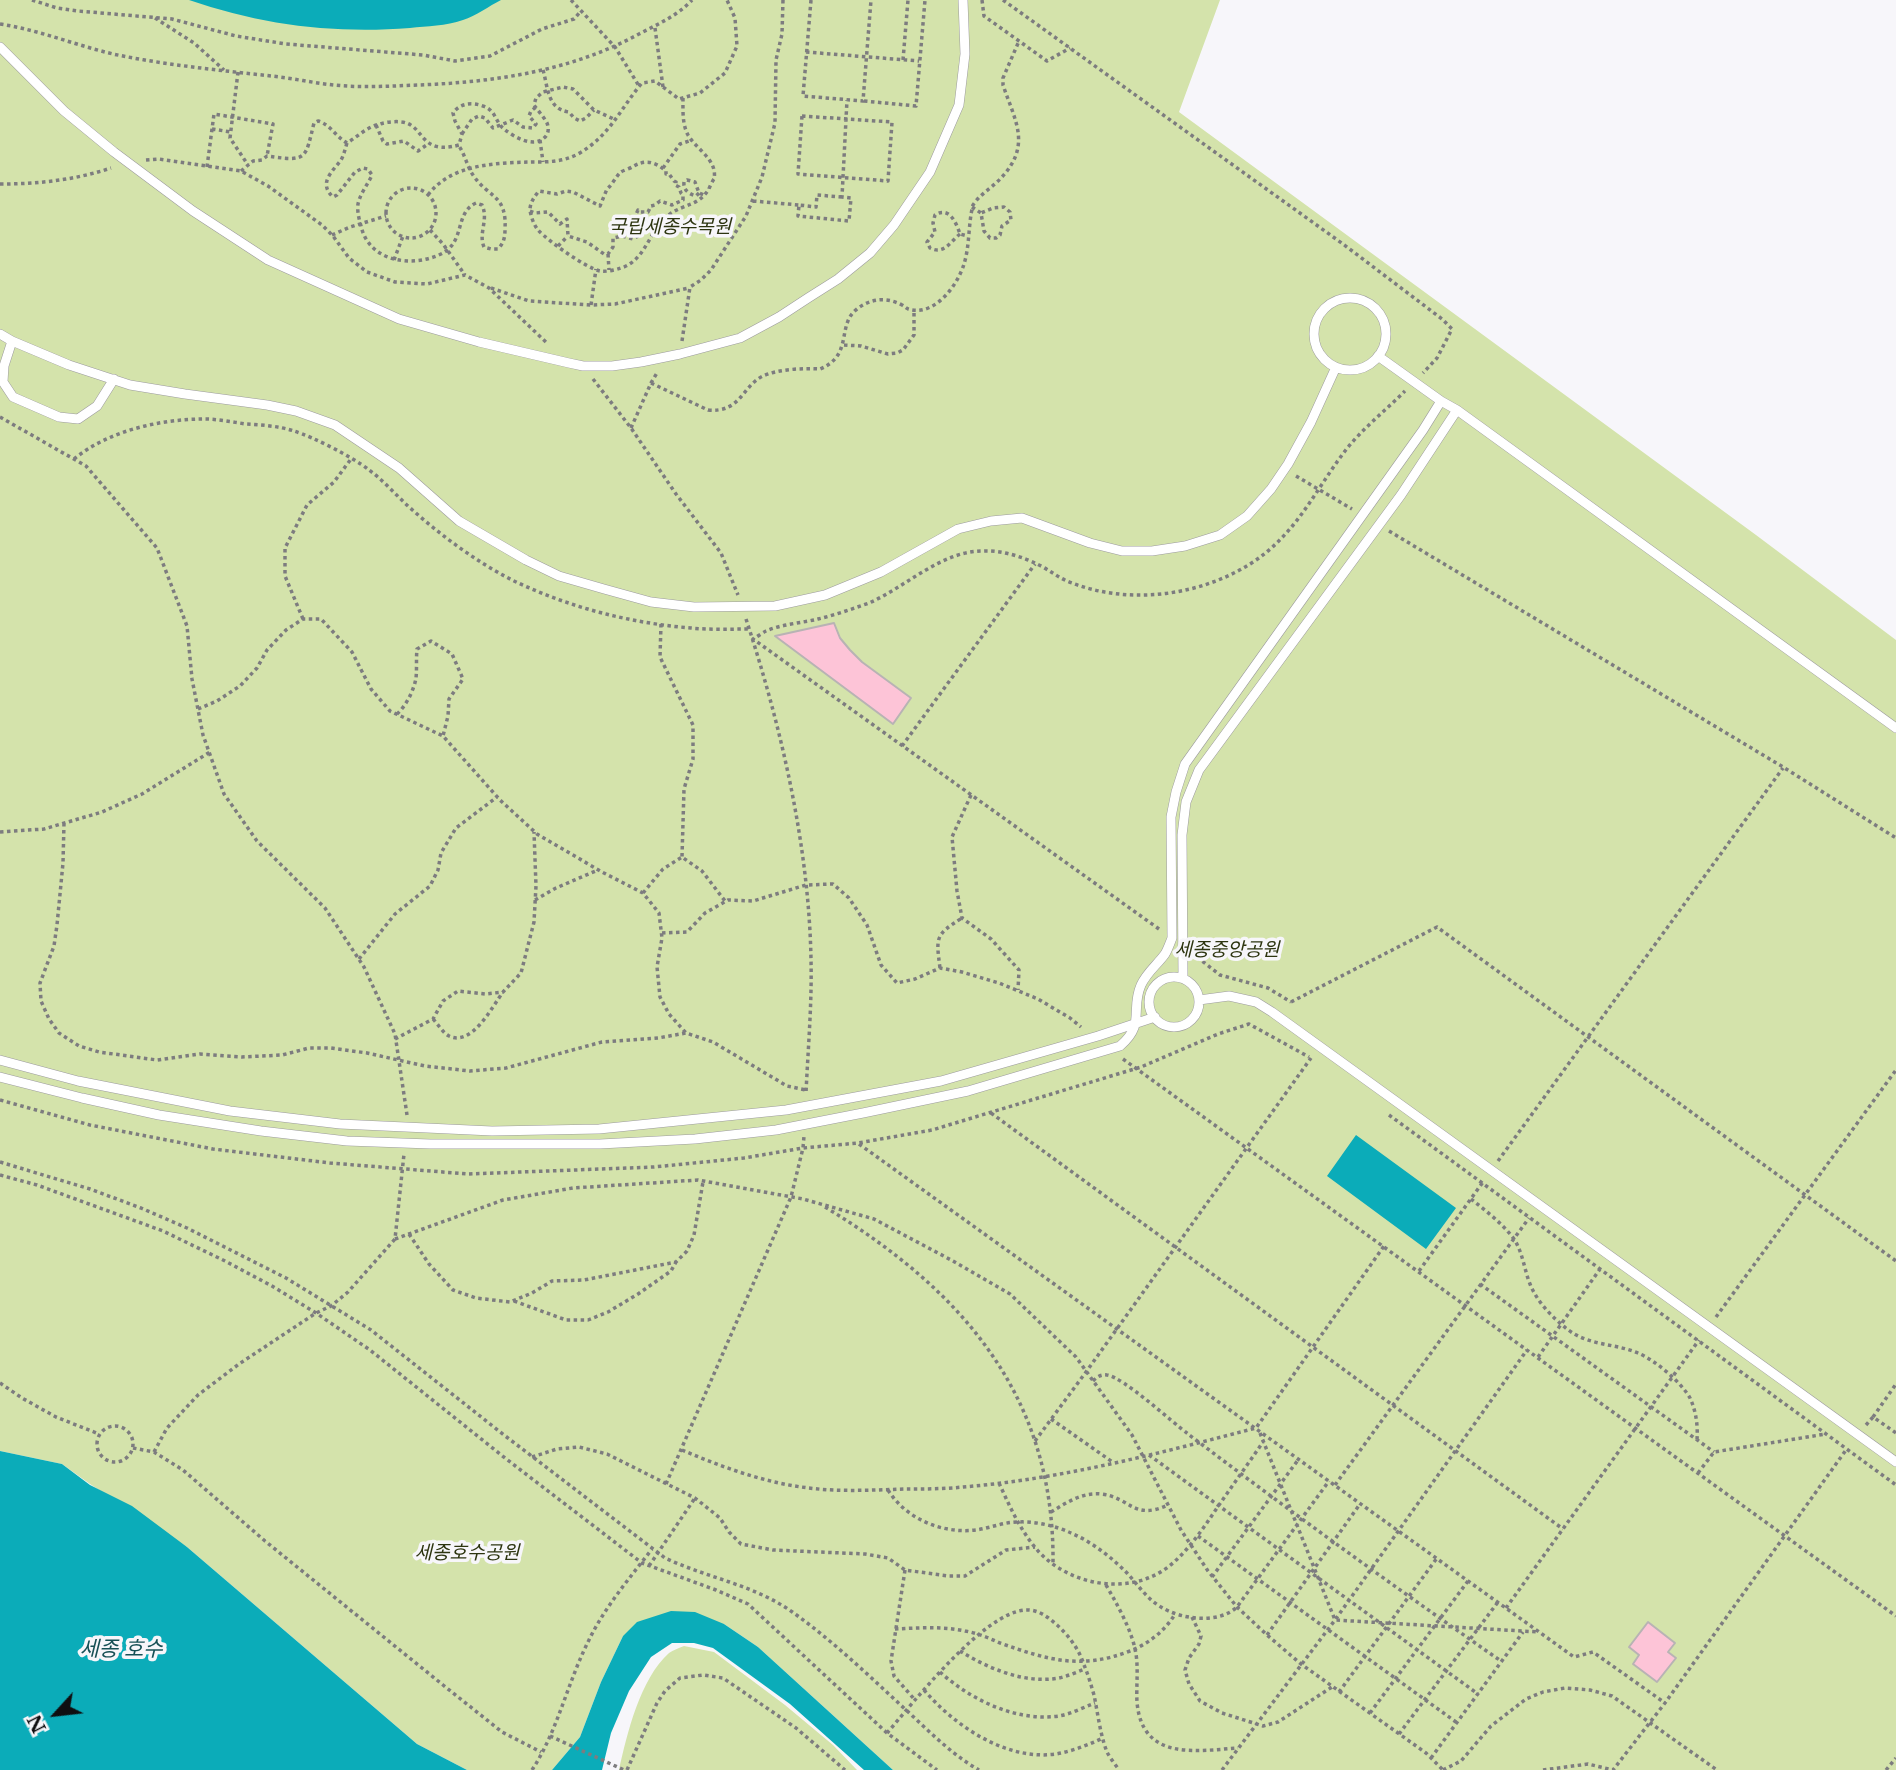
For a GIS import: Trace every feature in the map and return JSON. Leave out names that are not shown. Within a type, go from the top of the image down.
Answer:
[{"type":"lane","points":[[0,47],[64,111],[127,162],[193,211],[268,260],[399,319],[479,342],[583,366],[612,366],[680,354],[740,338],[779,317],[838,279],[870,253],[894,225],[930,172],[959,105],[965,54],[963,0]]},
{"type":"lane","points":[[1341,299],[1365,301],[1381,316],[1386,339],[1378,356],[1367,366],[1356,370],[1336,367],[1323,358],[1316,348],[1315,323],[1321,312],[1341,299]]},
{"type":"lane","points":[[0,334],[69,365],[130,385],[267,405],[296,411],[335,425],[399,468],[459,521],[526,560],[559,576],[651,601],[694,607],[775,606],[825,595],[881,572],[958,529],[992,522],[1022,518],[1090,543],[1122,551],[1152,551],[1185,546],[1220,535],[1247,516],[1271,489],[1311,422],[1336,367]]},
{"type":"lane","points":[[12,341],[4,366],[3,382],[13,397],[59,417],[78,419],[97,406],[114,379]]},
{"type":"lane","points":[[1378,356],[1457,410],[1896,728]]},
{"type":"lane","points":[[0,1077],[159,1115],[335,1140],[600,1144],[695,1139],[804,1124],[968,1091],[1120,1046],[1131,1037],[1137,1022],[1136,1003],[1140,986],[1151,968],[1166,953],[1172,938],[1171,817],[1175,792],[1185,764],[1441,401]]},
{"type":"lane","points":[[1183,978],[1182,835],[1186,802],[1199,770],[1380,525],[1457,410]]},
{"type":"lane","points":[[1174,976],[1190,982],[1196,989],[1199,1000],[1196,1014],[1191,1020],[1184,1025],[1168,1026],[1155,1017],[1149,1003],[1153,988],[1166,978],[1174,976]]},
{"type":"lane","points":[[1199,1000],[1229,996],[1256,1002],[1272,1012],[1896,1461]]},
{"type":"lane","points":[[0,1060],[78,1081],[230,1111],[340,1124],[492,1131],[599,1129],[786,1110],[941,1081],[1155,1017]]},
{"type":"path","points":[[32,0],[57,8],[88,13],[172,19],[236,36],[286,44],[463,61],[490,56],[542,30],[574,19],[581,11]]},
{"type":"path","points":[[571,0],[615,47],[639,86]]},
{"type":"path","points":[[0,24],[24,28],[113,54],[163,63],[333,85],[377,87],[485,81],[571,63],[615,47],[655,27],[683,10],[692,0]]},
{"type":"path","points":[[428,195],[441,181],[475,166],[555,162],[576,155],[599,139],[642,83],[655,81],[679,99],[699,93],[725,73],[737,46],[734,19],[727,0]]},
{"type":"path","points":[[429,230],[466,275],[489,288],[529,301],[615,304],[690,288],[711,270],[746,216],[762,177],[775,123],[776,60],[782,34],[783,0]]},
{"type":"path","points":[[810,0],[803,96],[916,106],[925,0]]},
{"type":"path","points":[[863,101],[871,0]]},
{"type":"path","points":[[904,60],[908,0]]},
{"type":"path","points":[[982,0],[984,16],[1047,61],[1070,48]]},
{"type":"path","points":[[753,639],[766,631],[818,619],[871,602],[940,563],[960,555],[983,551],[1020,557],[1073,584],[1110,592],[1163,594],[1197,588],[1217,581],[1250,565],[1296,524],[1355,438],[1437,358],[1452,329],[1343,244],[1003,0]]},
{"type":"path","points":[[154,16],[194,43],[225,71]]},
{"type":"path","points":[[655,27],[663,87]]},
{"type":"path","points":[[651,383],[696,406],[716,411],[737,401],[761,376],[780,371],[826,367],[844,345],[845,331],[851,314],[868,302],[886,299],[914,310],[936,303],[954,285],[965,262],[972,207],[978,198],[1002,177],[1012,164],[1018,149],[1019,130],[1003,78],[1019,41]]},
{"type":"path","points":[[806,52],[920,61]]},
{"type":"path","points":[[543,70],[550,100],[560,111],[569,112],[577,120],[586,118],[594,110]]},
{"type":"path","points":[[238,72],[230,138],[248,165]]},
{"type":"path","points":[[462,134],[453,113],[457,108],[475,104],[489,108],[504,129],[525,141],[543,139],[548,133],[548,125],[534,105],[536,98],[549,90],[563,87],[573,89],[594,110],[616,120]]},
{"type":"path","points":[[610,270],[608,254],[613,247],[613,238],[622,236],[633,239],[638,236],[638,223],[634,219],[638,210],[645,213],[660,201],[671,205],[683,200],[679,187],[675,185],[676,181],[671,179],[663,168],[648,162],[637,163],[619,173],[607,189],[600,206],[566,191],[557,194],[538,191],[531,203],[530,211],[536,228],[558,246],[596,269],[601,271],[610,270],[624,268],[636,260],[661,222],[669,214],[702,199],[702,194],[714,180],[714,169],[704,152],[687,134],[683,98]]},
{"type":"path","points":[[842,197],[847,100]]},
{"type":"path","points":[[459,145],[436,147],[428,144],[412,127],[403,122],[376,125],[347,143],[345,153],[328,176],[328,193],[333,197],[355,172],[363,168],[369,170],[372,175],[358,203],[362,233],[371,247],[394,260],[419,261],[448,250],[456,241],[464,214],[469,206],[476,203],[482,205],[485,211],[481,239],[484,247],[498,249],[503,243],[506,222],[501,202],[478,183],[459,145],[472,118],[485,118],[493,128],[513,120],[523,127],[533,128],[536,124],[528,116],[536,107]]},
{"type":"path","points":[[207,167],[214,114],[273,124],[267,156],[253,161],[241,171]]},
{"type":"path","points":[[802,116],[892,122],[888,181],[843,177],[798,174],[802,116]]},
{"type":"path","points":[[267,156],[293,159],[303,156],[309,149],[314,123],[318,121],[326,124],[347,143]]},
{"type":"path","points":[[376,125],[387,144],[404,141],[418,151],[428,144]]},
{"type":"path","points":[[212,130],[231,132]]},
{"type":"path","points":[[540,140],[543,162]]},
{"type":"path","points":[[663,168],[680,145],[692,140]]},
{"type":"path","points":[[0,184],[32,184],[87,176],[127,162],[159,159],[241,171],[301,209],[332,235],[349,258],[367,272],[395,282],[427,284],[466,275]]},
{"type":"path","points":[[691,180],[702,194],[691,195],[684,182],[691,180]]},
{"type":"path","points":[[418,189],[428,195],[435,205],[435,221],[429,230],[418,237],[403,236],[396,232],[390,226],[387,216],[389,202],[401,190],[418,189]]},
{"type":"path","points":[[752,201],[799,205],[816,207],[817,195],[851,198],[849,221],[798,216],[799,205]]},
{"type":"path","points":[[972,207],[981,213],[984,231],[990,238],[1000,235],[1002,226],[1011,219],[1010,212],[1004,206],[981,213]]},
{"type":"path","points":[[530,211],[548,212],[560,224],[567,219],[568,236],[558,246]]},
{"type":"path","points":[[942,212],[947,212],[954,220],[960,234],[940,251],[930,248],[927,242],[935,232],[935,215],[942,212]]},
{"type":"path","points":[[332,235],[360,223],[387,216]]},
{"type":"path","points":[[960,234],[968,236]]},
{"type":"path","points":[[394,260],[403,236]]},
{"type":"path","points":[[568,236],[581,239],[608,254]]},
{"type":"path","points":[[591,305],[596,269]]},
{"type":"path","points":[[489,288],[548,344]]},
{"type":"path","points":[[680,354],[690,288]]},
{"type":"path","points":[[844,345],[861,346],[888,354],[903,350],[914,335],[914,310]]},
{"type":"path","points":[[631,428],[651,383],[667,356]]},
{"type":"path","points":[[583,366],[721,553],[753,639],[779,733],[804,860],[811,960],[805,1106]]},
{"type":"path","points":[[0,416],[86,466],[157,548],[187,626],[198,709],[224,794],[257,841],[325,908],[359,959],[396,1039],[408,1112],[406,1127]]},
{"type":"path","points":[[74,459],[106,438],[140,427],[204,419],[294,431],[327,445],[368,469],[463,550],[512,579],[588,610],[693,628],[749,629]]},
{"type":"path","points":[[303,619],[285,576],[285,548],[307,505],[334,482],[351,459]]},
{"type":"path","points":[[1284,470],[1362,515]]},
{"type":"path","points":[[1380,525],[1896,838]]},
{"type":"path","points":[[902,746],[1035,564]]},
{"type":"path","points":[[198,709],[217,701],[240,686],[286,630],[303,619],[321,619],[352,653],[371,689],[390,712],[443,736],[533,831],[643,893],[659,913],[663,938],[657,967],[660,998],[669,1014],[686,1033]]},
{"type":"path","points":[[661,624],[660,657],[693,725],[693,759],[684,789],[682,857]]},
{"type":"path","points":[[753,639],[1172,938]]},
{"type":"path","points":[[396,714],[403,709],[416,679],[417,649],[431,640],[452,654],[463,680],[449,699],[443,736]]},
{"type":"path","points":[[0,832],[44,829],[102,812],[142,794],[209,752]]},
{"type":"path","points":[[1419,1271],[1783,767]]},
{"type":"path","points":[[971,795],[952,837],[962,918],[991,939],[1019,970],[1018,990]]},
{"type":"path","points":[[359,959],[395,914],[430,886],[438,870],[441,853],[456,828],[498,797]]},
{"type":"path","points":[[64,823],[57,925],[54,946],[40,983],[41,1001],[59,1033],[79,1046],[99,1052],[158,1060],[200,1054],[242,1057],[282,1055],[309,1048],[331,1048],[449,1070],[490,1071],[602,1042],[686,1033],[713,1042],[787,1086],[806,1090]]},
{"type":"path","points":[[433,1019],[448,1035],[460,1038],[477,1029],[503,992],[521,973],[534,922],[533,831]]},
{"type":"path","points":[[643,893],[663,869],[682,857]]},
{"type":"path","points":[[682,857],[702,871],[725,901]]},
{"type":"path","points":[[535,900],[598,870]]},
{"type":"path","points":[[662,933],[687,932],[705,914],[728,900],[752,901],[806,885],[833,884],[849,898],[867,925],[881,965],[897,983],[915,979],[940,968],[962,972],[1038,999],[1070,1018],[1093,1037]]},
{"type":"path","points":[[940,968],[937,943],[943,930],[962,918]]},
{"type":"path","points":[[0,1100],[90,1125],[213,1149],[402,1169],[468,1174],[654,1167],[744,1158],[932,1130],[1135,1069],[1249,1024],[1437,927],[1896,1261]]},
{"type":"path","points":[[1183,945],[1220,975],[1268,988],[1291,1002]]},
{"type":"path","points":[[396,1039],[433,1019],[443,1000],[457,992],[503,992]]},
{"type":"path","points":[[1035,1441],[1311,1058],[1249,1024]]},
{"type":"path","points":[[1110,1049],[1896,1616]]},
{"type":"path","points":[[991,1113],[1563,1529]]},
{"type":"path","points":[[1386,1113],[1896,1485]]},
{"type":"path","points":[[666,1485],[791,1197],[803,1148],[804,1124]]},
{"type":"path","points":[[395,1239],[405,1143]]},
{"type":"path","points":[[858,1143],[1574,1657],[1593,1652],[1665,1703]]},
{"type":"path","points":[[0,1163],[90,1189],[141,1208],[244,1255],[371,1330],[664,1558],[689,1570],[752,1590],[785,1607],[841,1651],[959,1757],[979,1770]]},
{"type":"path","points":[[0,1175],[37,1185],[163,1231],[225,1261],[316,1312],[370,1350],[642,1563],[748,1604],[887,1733],[937,1770]]},
{"type":"path","points":[[409,1234],[429,1264],[453,1290],[476,1298],[512,1301],[566,1320],[588,1320],[608,1312],[638,1294],[671,1270],[687,1251],[694,1236],[703,1181]]},
{"type":"path","points":[[154,1452],[167,1428],[198,1395],[316,1312],[331,1306],[348,1292],[395,1239],[503,1200],[573,1188],[703,1181],[791,1197],[874,1219],[1010,1294],[1076,1357],[1132,1435],[1191,1545],[1212,1577],[1237,1607],[1301,1664],[1399,1734],[1443,1770],[1461,1762],[1491,1726],[1526,1699],[1565,1688],[1590,1690],[1612,1696],[1717,1770]]},
{"type":"path","points":[[1471,1199],[1504,1227],[1513,1239],[1523,1260],[1530,1285],[1539,1300],[1561,1324],[1592,1343],[1638,1353],[1656,1363],[1672,1377],[1689,1396],[1696,1414],[1697,1440]]},
{"type":"path","points":[[820,1204],[883,1245],[919,1274],[954,1307],[982,1339],[1009,1380],[1035,1441],[1045,1476],[1051,1512],[1053,1564]]},
{"type":"path","points":[[1335,1485],[1529,1217]]},
{"type":"path","points":[[681,1450],[735,1471],[807,1488],[962,1488],[1114,1463],[1258,1430],[1384,1246]]},
{"type":"path","points":[[512,1301],[552,1280],[584,1280],[676,1262]]},
{"type":"path","points":[[1538,1357],[1600,1269]]},
{"type":"path","points":[[1480,1284],[1714,1452]]},
{"type":"path","points":[[1222,1770],[1335,1620],[1528,1350]]},
{"type":"path","points":[[1093,1381],[1099,1376],[1107,1375],[1120,1380],[1199,1443],[1333,1542],[1501,1661]]},
{"type":"path","points":[[0,1383],[56,1417],[99,1434]]},
{"type":"path","points":[[1873,1417],[1896,1384]]},
{"type":"path","points":[[1051,1419],[1114,1463]]},
{"type":"path","points":[[109,1426],[122,1427],[131,1435],[133,1448],[126,1459],[114,1463],[102,1458],[96,1446],[99,1434],[109,1426]]},
{"type":"path","points":[[1258,1430],[1292,1511],[1312,1571]]},
{"type":"path","points":[[1698,1473],[1714,1452],[1826,1434]]},
{"type":"path","points":[[999,1483],[1018,1522],[1035,1547],[1053,1564],[1086,1580],[1117,1586],[1136,1583],[1161,1572],[1191,1545],[1264,1441]]},
{"type":"path","points":[[532,1457],[557,1449],[579,1447],[607,1454],[695,1498],[720,1518],[740,1544],[773,1550],[865,1554],[888,1558],[905,1570],[929,1575],[965,1576],[1006,1550],[1035,1547]]},
{"type":"path","points":[[133,1448],[154,1452],[184,1470],[265,1541],[502,1732],[541,1752]]},
{"type":"path","points":[[1543,1770],[1588,1764],[1613,1770],[1665,1703],[1846,1449]]},
{"type":"path","points":[[1149,1455],[1380,1623]]},
{"type":"path","points":[[1212,1577],[1298,1459]]},
{"type":"path","points":[[888,1490],[906,1511],[940,1527],[977,1530],[1018,1522],[1071,1532],[1094,1545],[1116,1563],[1161,1608],[1174,1614],[1203,1618],[1219,1617],[1231,1613],[1237,1607],[1329,1481]]},
{"type":"path","points":[[1051,1512],[1076,1498],[1100,1494],[1111,1496],[1140,1510],[1151,1511],[1168,1505]]},
{"type":"path","points":[[649,1566],[695,1498]]},
{"type":"path","points":[[1267,1635],[1360,1503]]},
{"type":"path","points":[[1198,1536],[1456,1722]]},
{"type":"path","points":[[531,1770],[559,1718],[587,1642],[614,1597],[652,1549]]},
{"type":"path","points":[[1339,1692],[1437,1558]]},
{"type":"path","points":[[905,1570],[891,1661],[894,1676],[915,1700]]},
{"type":"path","points":[[1318,1578],[1335,1620]]},
{"type":"path","points":[[1370,1713],[1468,1581]]},
{"type":"path","points":[[1105,1584],[1120,1611],[1135,1649],[1137,1702],[1144,1730],[1166,1748],[1194,1751],[1238,1748]]},
{"type":"path","points":[[1399,1734],[1498,1602]]},
{"type":"path","points":[[887,1733],[960,1651],[1010,1614],[1023,1610],[1036,1611],[1066,1633],[1076,1648],[1083,1662],[1108,1754],[1119,1770]]},
{"type":"path","points":[[895,1629],[948,1629],[980,1635],[1053,1659],[1083,1662],[1101,1660],[1135,1649],[1162,1630],[1174,1614]]},
{"type":"path","points":[[1192,1617],[1201,1636],[1185,1670],[1189,1684],[1200,1701],[1222,1713],[1263,1726],[1278,1722],[1332,1687]]},
{"type":"path","points":[[1335,1620],[1540,1633]]},
{"type":"path","points":[[1388,1625],[1417,1650],[1478,1694]]},
{"type":"path","points":[[1431,1758],[1524,1631]]},
{"type":"path","points":[[960,1651],[972,1659],[1009,1674],[1035,1680],[1061,1678],[1085,1669]]},
{"type":"path","points":[[940,1672],[968,1693],[1013,1713],[1059,1716],[1095,1703]]},
{"type":"path","points":[[550,1736],[626,1770],[665,1691],[680,1678],[703,1675],[723,1678],[796,1728],[845,1770]]},
{"type":"path","points":[[923,1690],[938,1706],[978,1735],[1017,1751],[1055,1754],[1103,1738]]},
{"type":"path","points":[[1886,1770],[1896,1758]]},
{"type":"green space","name":"세종중앙공원","points":[[0,0],[1220,0],[1179,112],[1896,640],[1896,1770],[893,1770],[758,1647],[724,1624],[623,1636],[601,1682],[580,1737],[552,1770],[467,1770],[417,1744],[187,1547],[62,1464],[0,1451]]},
{"type":"green space","points":[[684,1646],[714,1652],[785,1705],[833,1745],[857,1770],[619,1770],[636,1708],[650,1677],[669,1653]]},
{"type":"water","points":[[189,0],[501,0],[473,16],[450,24],[354,30],[298,26],[243,16]]},
{"type":"water","points":[[1356,1135],[1456,1208],[1426,1249],[1327,1176]]},
{"type":"water","name":"세종 호수","points":[[0,1451],[62,1464],[90,1485],[132,1506],[187,1547],[417,1744],[467,1770],[0,1770]]},
{"type":"water","points":[[671,1611],[695,1612],[724,1624],[758,1647],[893,1770],[864,1770],[790,1704],[713,1648],[694,1643],[672,1643],[651,1657],[629,1691],[611,1733],[602,1770],[552,1770],[580,1737],[601,1682],[623,1636],[637,1622]]},
{"type":"building","points":[[834,623],[840,638],[862,662],[911,698],[893,724],[775,636]]},
{"type":"building","points":[[1648,1622],[1675,1643],[1668,1652],[1676,1658],[1657,1682],[1633,1664],[1639,1655],[1629,1647]]},
{"type":"park label","name":"국립세종수목원","points":[[670,228]]},
{"type":"park label","name":"세종호수공원","points":[[467,1554]]}]
